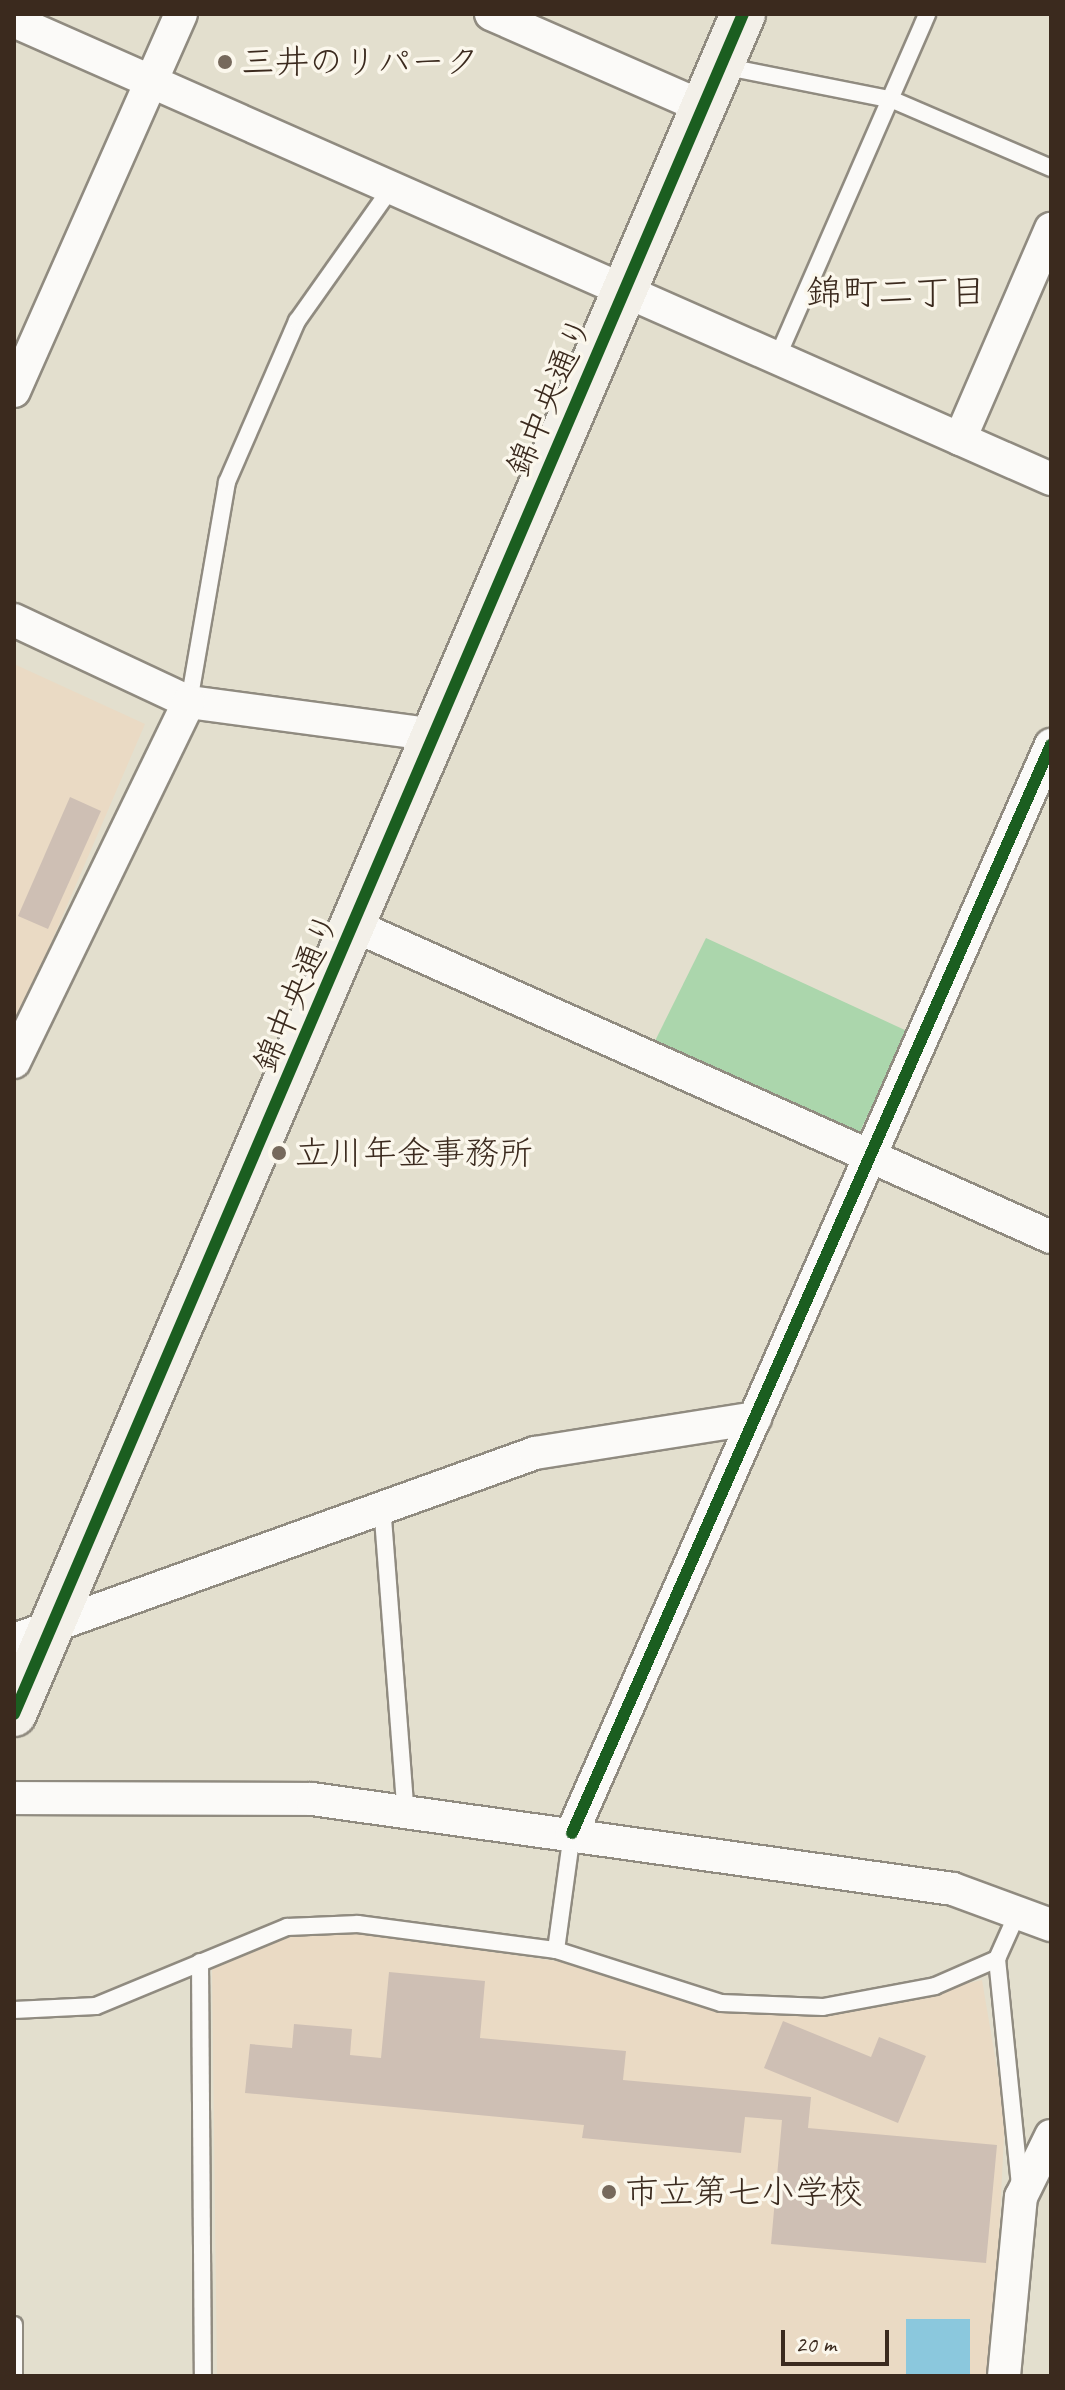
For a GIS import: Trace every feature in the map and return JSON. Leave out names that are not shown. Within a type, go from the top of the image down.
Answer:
[{"type":"street","points":[[14,391],[181,14]]},
{"type":"street","points":[[491,14],[703,107]]},
{"type":"street","name":"錦中央通り","points":[[14,1714],[32,1635],[355,926],[743,14]]},
{"type":"street","points":[[14,21],[1051,479]]},
{"type":"street","points":[[960,439],[1051,229]]},
{"type":"street","points":[[14,620],[189,702],[436,735]]},
{"type":"street","points":[[14,1062],[189,702]]},
{"type":"street","points":[[572,1833],[1051,745]]},
{"type":"street","points":[[355,926],[1051,1237]]},
{"type":"street","points":[[32,1635],[381,1503],[535,1453],[755,1418]]},
{"type":"street","points":[[14,1798],[312,1799],[406,1814],[572,1833],[953,1889],[1051,1925]]},
{"type":"street","points":[[1004,2376],[1021,2197],[1051,2136]]},
{"type":"lane","points":[[777,358],[882,108],[893,100],[927,14]]},
{"type":"lane","points":[[720,66],[893,100],[1051,168]]},
{"type":"lane","points":[[189,702],[238,455],[297,321],[392,187]]},
{"type":"lane","points":[[381,1503],[406,1814]]},
{"type":"lane","points":[[556,1950],[572,1833]]},
{"type":"lane","points":[[1018,1912],[997,1959],[1021,2197]]},
{"type":"lane","points":[[14,2010],[96,2006],[287,1927],[358,1924],[556,1950],[721,2003],[823,2007],[935,1986],[997,1959]]},
{"type":"lane","points":[[200,1962],[203,2376]]},
{"type":"lane","points":[[14,2325],[14,2376]]},
{"type":"shaded area","points":[[14,664],[145,724],[14,1029]]},
{"type":"shaded area","name":"市立第七小学校","points":[[358,1933],[563,1962],[657,1983],[720,2012],[821,2017],[982,1980],[1005,2116],[992,2376],[217,2376],[212,1965],[289,1934]]},
{"type":"green space","points":[[706,938],[907,1031],[857,1138],[654,1043]]},
{"type":"water","points":[[906,2319],[970,2319],[970,2376],[906,2376]]},
{"type":"building","points":[[70,797],[101,811],[48,929],[18,916]]},
{"type":"building","points":[[389,1972],[485,1981],[480,2038],[626,2051],[623,2080],[811,2097],[808,2128],[997,2145],[986,2263],[771,2244],[782,2120],[745,2117],[741,2153],[582,2138],[584,2125],[245,2093],[250,2044],[292,2048],[294,2024],[352,2029],[350,2055],[381,2058]]},
{"type":"building","points":[[783,2021],[871,2057],[879,2037],[926,2056],[898,2123],[764,2068]]},
{"type":"cycle path","points":[[14,1714],[743,14]]},
{"type":"cycle path","points":[[572,1833],[1051,745]]},
{"type":"place","name":"三井のリパーク","points":[[225,62]]},
{"type":"place","name":"立川年金事務所","points":[[279,1153]]},
{"type":"place","name":"市立第七小学校","points":[[609,2192]]},
{"type":"district","name":"錦町二丁目","points":[[896,293]]}]
